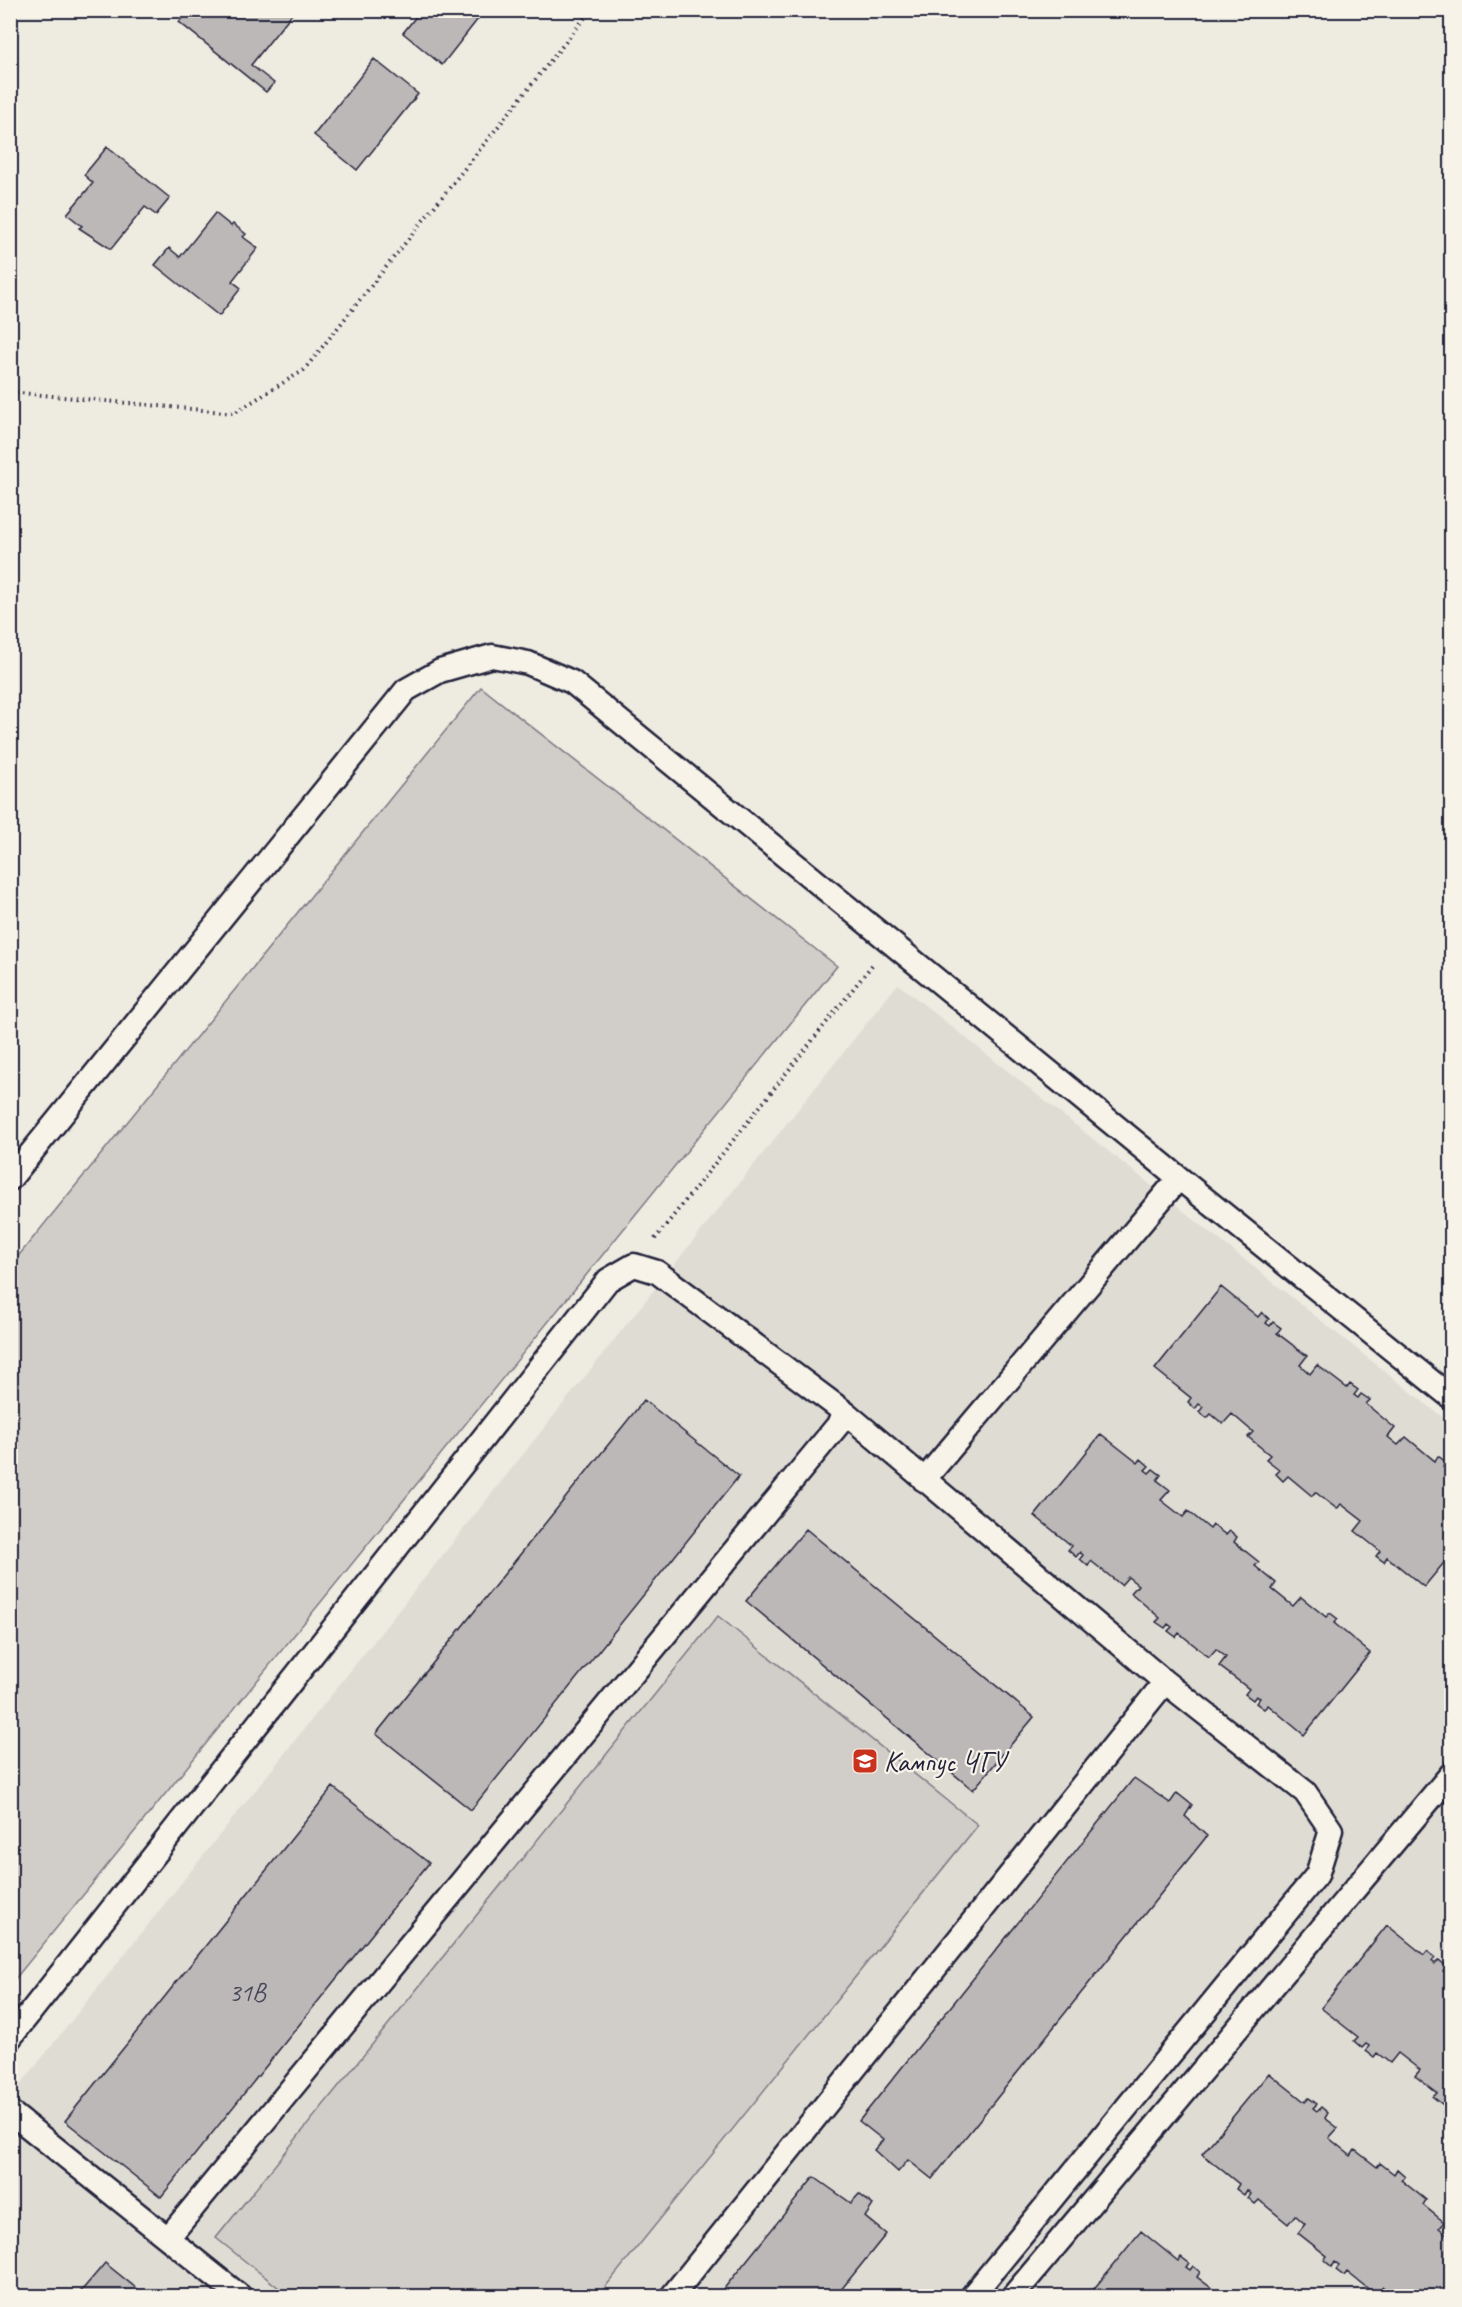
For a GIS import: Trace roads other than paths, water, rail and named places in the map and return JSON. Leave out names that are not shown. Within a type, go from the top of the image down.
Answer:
[{"type":"lane","points":[[10,1179],[406,690],[440,670],[492,656],[528,663],[573,682],[1179,1178],[1452,1398]]},
{"type":"lane","points":[[924,1480],[1179,1178]]},
{"type":"lane","points":[[10,2038],[608,1280],[634,1265],[657,1272],[846,1414],[1165,1682],[1305,1792],[1331,1830],[1317,1875],[972,2296]]},
{"type":"lane","points":[[168,2238],[846,1414]]},
{"type":"lane","points":[[672,2296],[1165,1682]]},
{"type":"lane","points":[[1013,2296],[1452,1773]]},
{"type":"lane","points":[[10,2112],[240,2296]]},
{"type":"place","name":"Кампус ЧГУ","points":[[865,1761]]}]
